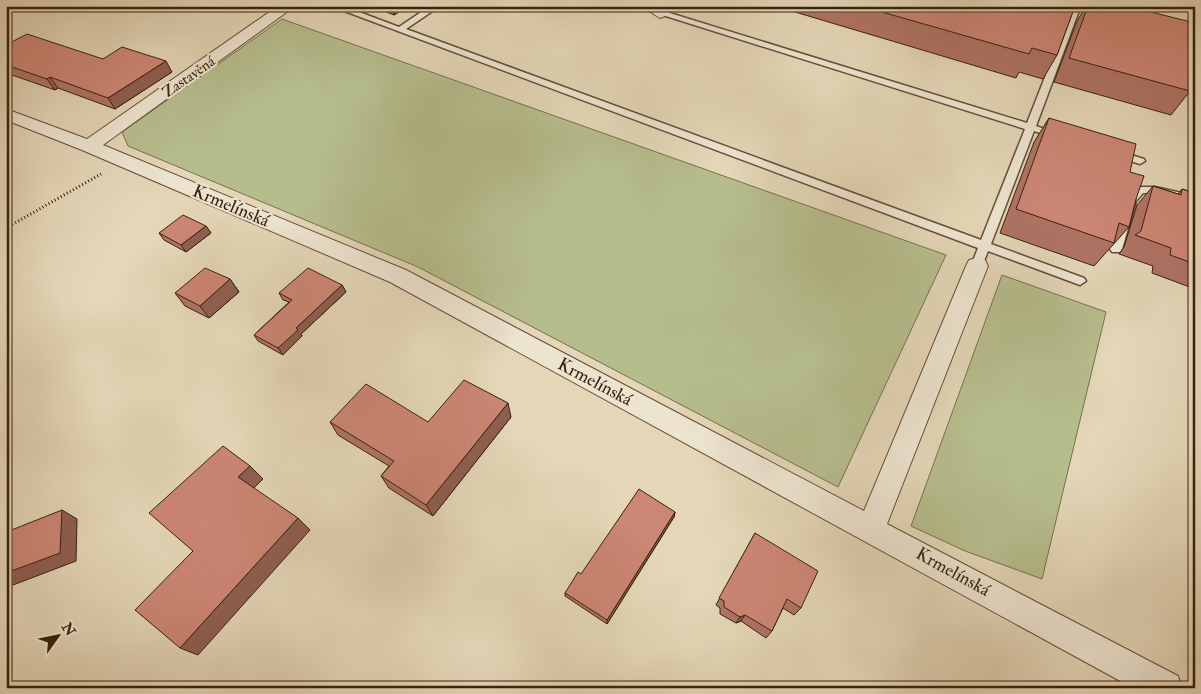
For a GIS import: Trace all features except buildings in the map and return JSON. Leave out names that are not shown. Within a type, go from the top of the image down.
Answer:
[{"type":"street","name":"Zastavěná","points":[[89,146],[288,6]]},
{"type":"street","name":"Krmelínská","points":[[6,114],[89,146],[398,276],[871,528],[1166,688]]},
{"type":"street","points":[[871,528],[981,256]]},
{"type":"lane","points":[[335,6],[981,256],[1080,281]]},
{"type":"lane","points":[[400,30],[436,6]]},
{"type":"lane","points":[[638,6],[663,10],[1067,138]]},
{"type":"lane","points":[[981,256],[1076,8]]},
{"type":"lane","points":[[1104,150],[1140,161]]},
{"type":"lane","points":[[1116,250],[1131,200],[1140,190],[1155,190],[1194,198]]},
{"type":"path","points":[[6,228],[124,161]]},
{"type":"green space","points":[[282,19],[946,255],[838,487],[418,267],[128,146],[122,132]]},
{"type":"green space","points":[[1002,275],[1106,312],[1042,579],[965,551],[911,526]]}]
